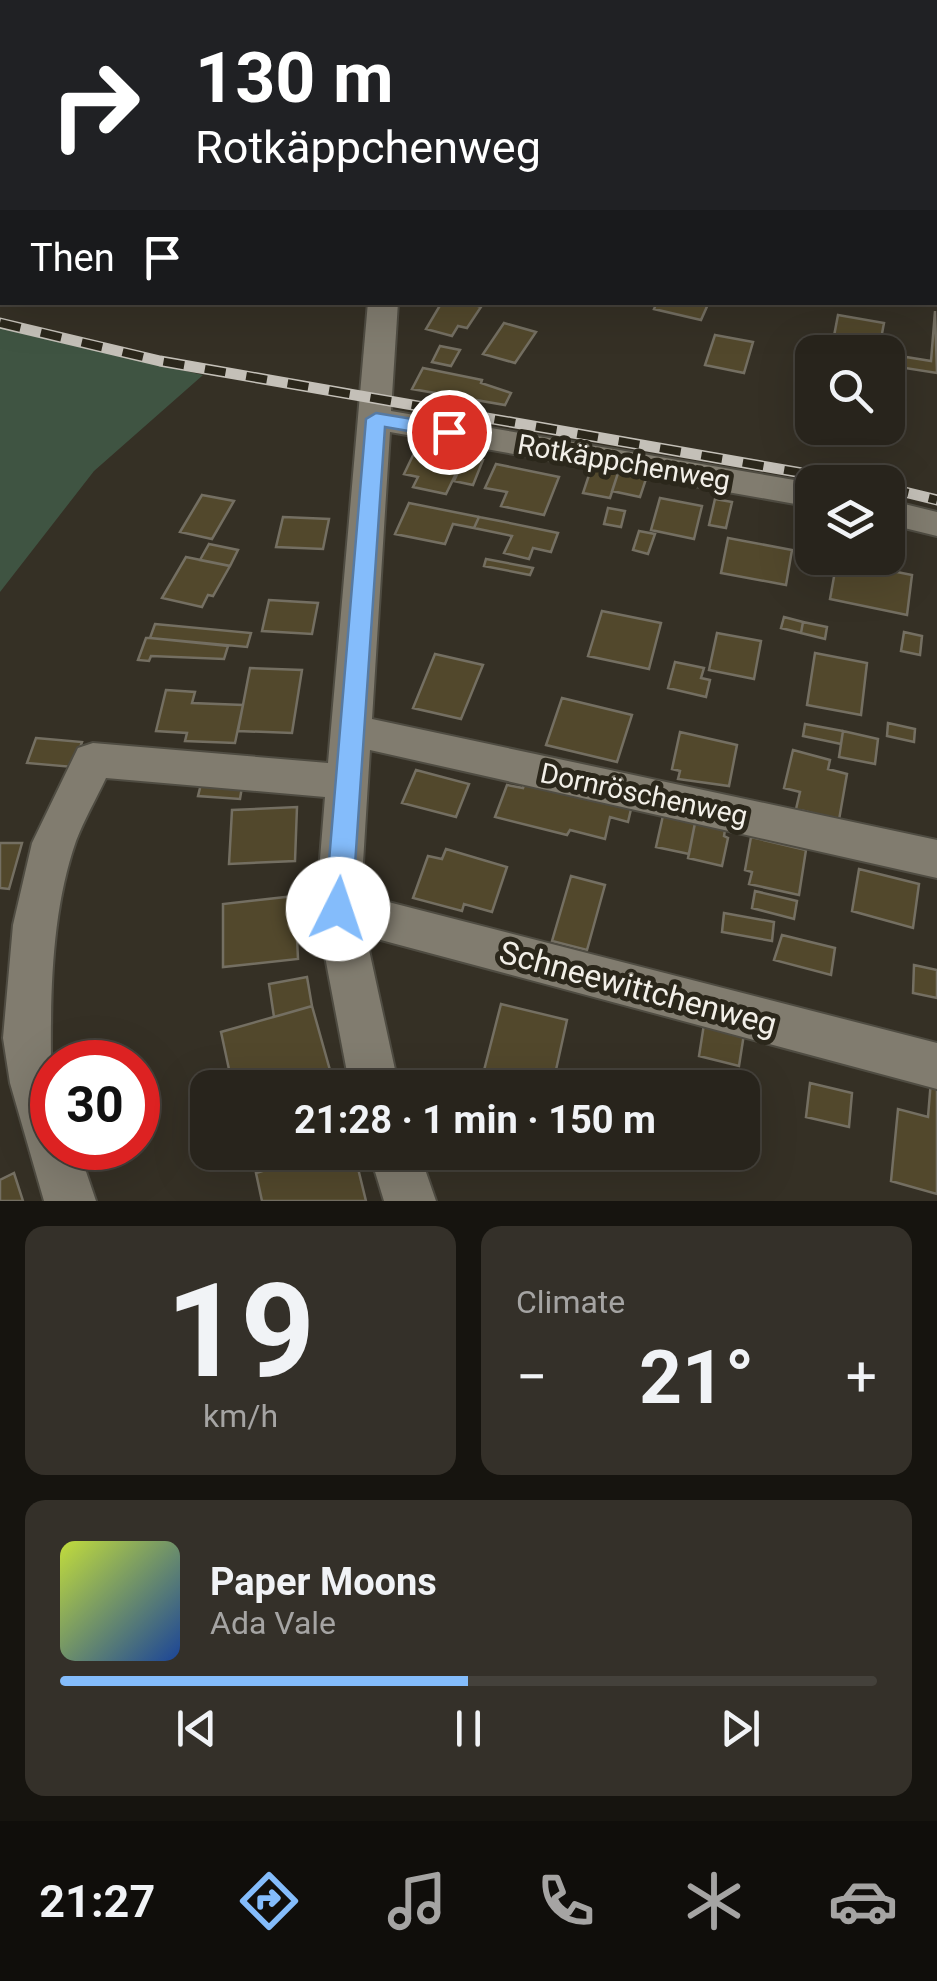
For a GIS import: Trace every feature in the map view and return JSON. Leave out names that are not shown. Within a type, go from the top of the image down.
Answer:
[{"type":"street","points":[[371,1070],[338,909],[383,305]]},
{"type":"street","name":"Rotkäppchenweg","points":[[376,419],[795,492]]},
{"type":"street","points":[[905,516],[937,524]]},
{"type":"street","name":"Dornröschenweg","points":[[350,730],[937,859]]},
{"type":"street","points":[[30,1075],[14,1041],[36,925],[54,842],[93,760],[346,782]]},
{"type":"street","name":"Schneewittchenweg","points":[[338,909],[937,1066]]},
{"type":"street","points":[[60,1170],[70,1201]]},
{"type":"street","points":[[400,1170],[410,1201]]},
{"type":"green space","points":[[0,328],[203,375],[94,471],[0,592]]},
{"type":"building","points":[[440,305],[481,307],[467,328],[458,326],[452,336],[426,329]]},
{"type":"building","points":[[656,305],[708,305],[701,320],[654,309]]},
{"type":"building","points":[[935,311],[937,373],[905,368],[906,357],[931,361]]},
{"type":"building","points":[[838,315],[884,323],[882,335],[834,335]]},
{"type":"building","points":[[504,323],[536,332],[515,363],[483,354]]},
{"type":"building","points":[[715,335],[753,342],[744,373],[705,365]]},
{"type":"building","points":[[440,346],[460,350],[451,366],[432,362]]},
{"type":"building","points":[[423,368],[482,380],[481,383],[511,393],[505,405],[412,389]]},
{"type":"building","points":[[418,445],[465,455],[446,494],[413,487],[418,477],[404,474]]},
{"type":"building","points":[[465,457],[483,460],[473,485],[454,481]]},
{"type":"building","points":[[496,464],[559,477],[544,515],[501,506],[507,492],[485,488]]},
{"type":"building","points":[[591,469],[618,473],[610,498],[583,493]]},
{"type":"building","points":[[618,473],[646,479],[640,497],[612,491]]},
{"type":"building","points":[[202,495],[234,501],[212,539],[180,532]]},
{"type":"building","points":[[660,498],[702,506],[694,539],[651,530]]},
{"type":"building","points":[[715,499],[732,502],[726,528],[709,525]]},
{"type":"building","points":[[409,503],[479,517],[474,528],[453,524],[445,544],[395,534]]},
{"type":"building","points":[[608,508],[625,511],[621,527],[604,524]]},
{"type":"building","points":[[283,517],[329,519],[323,549],[276,547]]},
{"type":"building","points":[[479,517],[558,533],[551,552],[533,548],[529,559],[504,553],[512,536],[474,528]]},
{"type":"building","points":[[639,531],[655,534],[648,554],[633,550]]},
{"type":"building","points":[[728,538],[792,550],[786,585],[721,573]]},
{"type":"building","points":[[209,544],[238,550],[230,566],[200,560]]},
{"type":"building","points":[[186,557],[230,566],[202,607],[162,598]]},
{"type":"building","points":[[486,559],[533,568],[530,575],[484,566]]},
{"type":"building","points":[[834,575],[912,575],[907,615],[830,599]]},
{"type":"building","points":[[269,600],[318,603],[312,634],[262,631]]},
{"type":"building","points":[[602,611],[661,623],[649,669],[588,656]]},
{"type":"building","points":[[784,617],[803,622],[801,633],[781,628]]},
{"type":"building","points":[[803,622],[827,627],[825,639],[801,633]]},
{"type":"building","points":[[155,624],[251,633],[247,647],[150,638]]},
{"type":"building","points":[[904,632],[922,636],[920,655],[901,651]]},
{"type":"building","points":[[717,633],[761,641],[754,679],[709,670]]},
{"type":"building","points":[[146,638],[228,646],[224,659],[151,656],[149,661],[138,660]]},
{"type":"building","points":[[815,653],[867,663],[861,715],[807,705]]},
{"type":"building","points":[[435,654],[483,665],[461,719],[413,708]]},
{"type":"building","points":[[675,662],[704,668],[701,678],[710,680],[706,697],[668,688]]},
{"type":"building","points":[[250,668],[302,670],[292,733],[238,731]]},
{"type":"building","points":[[166,690],[195,692],[192,703],[243,705],[235,743],[185,741],[187,733],[156,731]]},
{"type":"building","points":[[562,698],[632,715],[617,762],[546,745]]},
{"type":"building","points":[[888,723],[915,729],[914,742],[887,736]]},
{"type":"building","points":[[805,724],[843,731],[841,744],[803,736]]},
{"type":"building","points":[[843,731],[878,739],[875,764],[839,757]]},
{"type":"building","points":[[680,732],[737,745],[729,786],[678,779],[680,771],[672,769]]},
{"type":"building","points":[[36,738],[82,742],[73,767],[27,763]]},
{"type":"building","points":[[793,750],[830,760],[828,769],[847,774],[839,820],[796,809],[800,792],[784,788]]},
{"type":"building","points":[[416,770],[469,784],[456,817],[402,803]]},
{"type":"building","points":[[526,779],[632,805],[628,822],[610,817],[605,839],[570,830],[567,835],[495,817],[507,785],[523,788]]},
{"type":"building","points":[[201,784],[242,787],[240,799],[198,796]]},
{"type":"building","points":[[297,807],[295,861],[229,864],[232,810]]},
{"type":"building","points":[[664,811],[696,818],[689,854],[656,847]]},
{"type":"building","points":[[696,818],[726,824],[724,836],[728,838],[722,866],[688,858]]},
{"type":"building","points":[[751,837],[806,850],[799,895],[749,884],[752,872],[745,870]]},
{"type":"building","points":[[0,843],[22,843],[9,889],[0,888]]},
{"type":"building","points":[[446,849],[507,867],[492,912],[464,904],[462,911],[413,898],[428,856],[442,859]]},
{"type":"building","points":[[859,869],[919,884],[913,928],[852,911]]},
{"type":"building","points":[[571,876],[605,885],[587,950],[552,941]]},
{"type":"building","points":[[755,891],[797,901],[794,919],[752,908]]},
{"type":"building","points":[[295,896],[298,959],[223,967],[223,904]]},
{"type":"building","points":[[724,913],[774,922],[772,941],[722,932]]},
{"type":"building","points":[[782,935],[835,948],[831,975],[774,960]]},
{"type":"building","points":[[914,965],[937,970],[937,998],[913,993]]},
{"type":"building","points":[[307,977],[312,1006],[274,1017],[269,984]]},
{"type":"building","points":[[501,1004],[567,1020],[556,1070],[484,1070]]},
{"type":"building","points":[[312,1006],[330,1070],[229,1070],[221,1032]]},
{"type":"building","points":[[704,1024],[744,1034],[739,1066],[699,1056]]},
{"type":"building","points":[[931,1080],[937,1081],[937,1194],[891,1181],[898,1109],[928,1117]]},
{"type":"building","points":[[810,1083],[852,1093],[849,1127],[806,1117]]},
{"type":"building","points":[[358,1170],[366,1201],[262,1201],[256,1173]]},
{"type":"building","points":[[14,1173],[23,1201],[0,1201],[0,1180]]},
{"type":"railway","points":[[0,323],[160,361],[795,472]]},
{"type":"railway","points":[[905,492],[937,500]]},
{"type":"route","points":[[338,909],[376,419],[449,432]]}]
